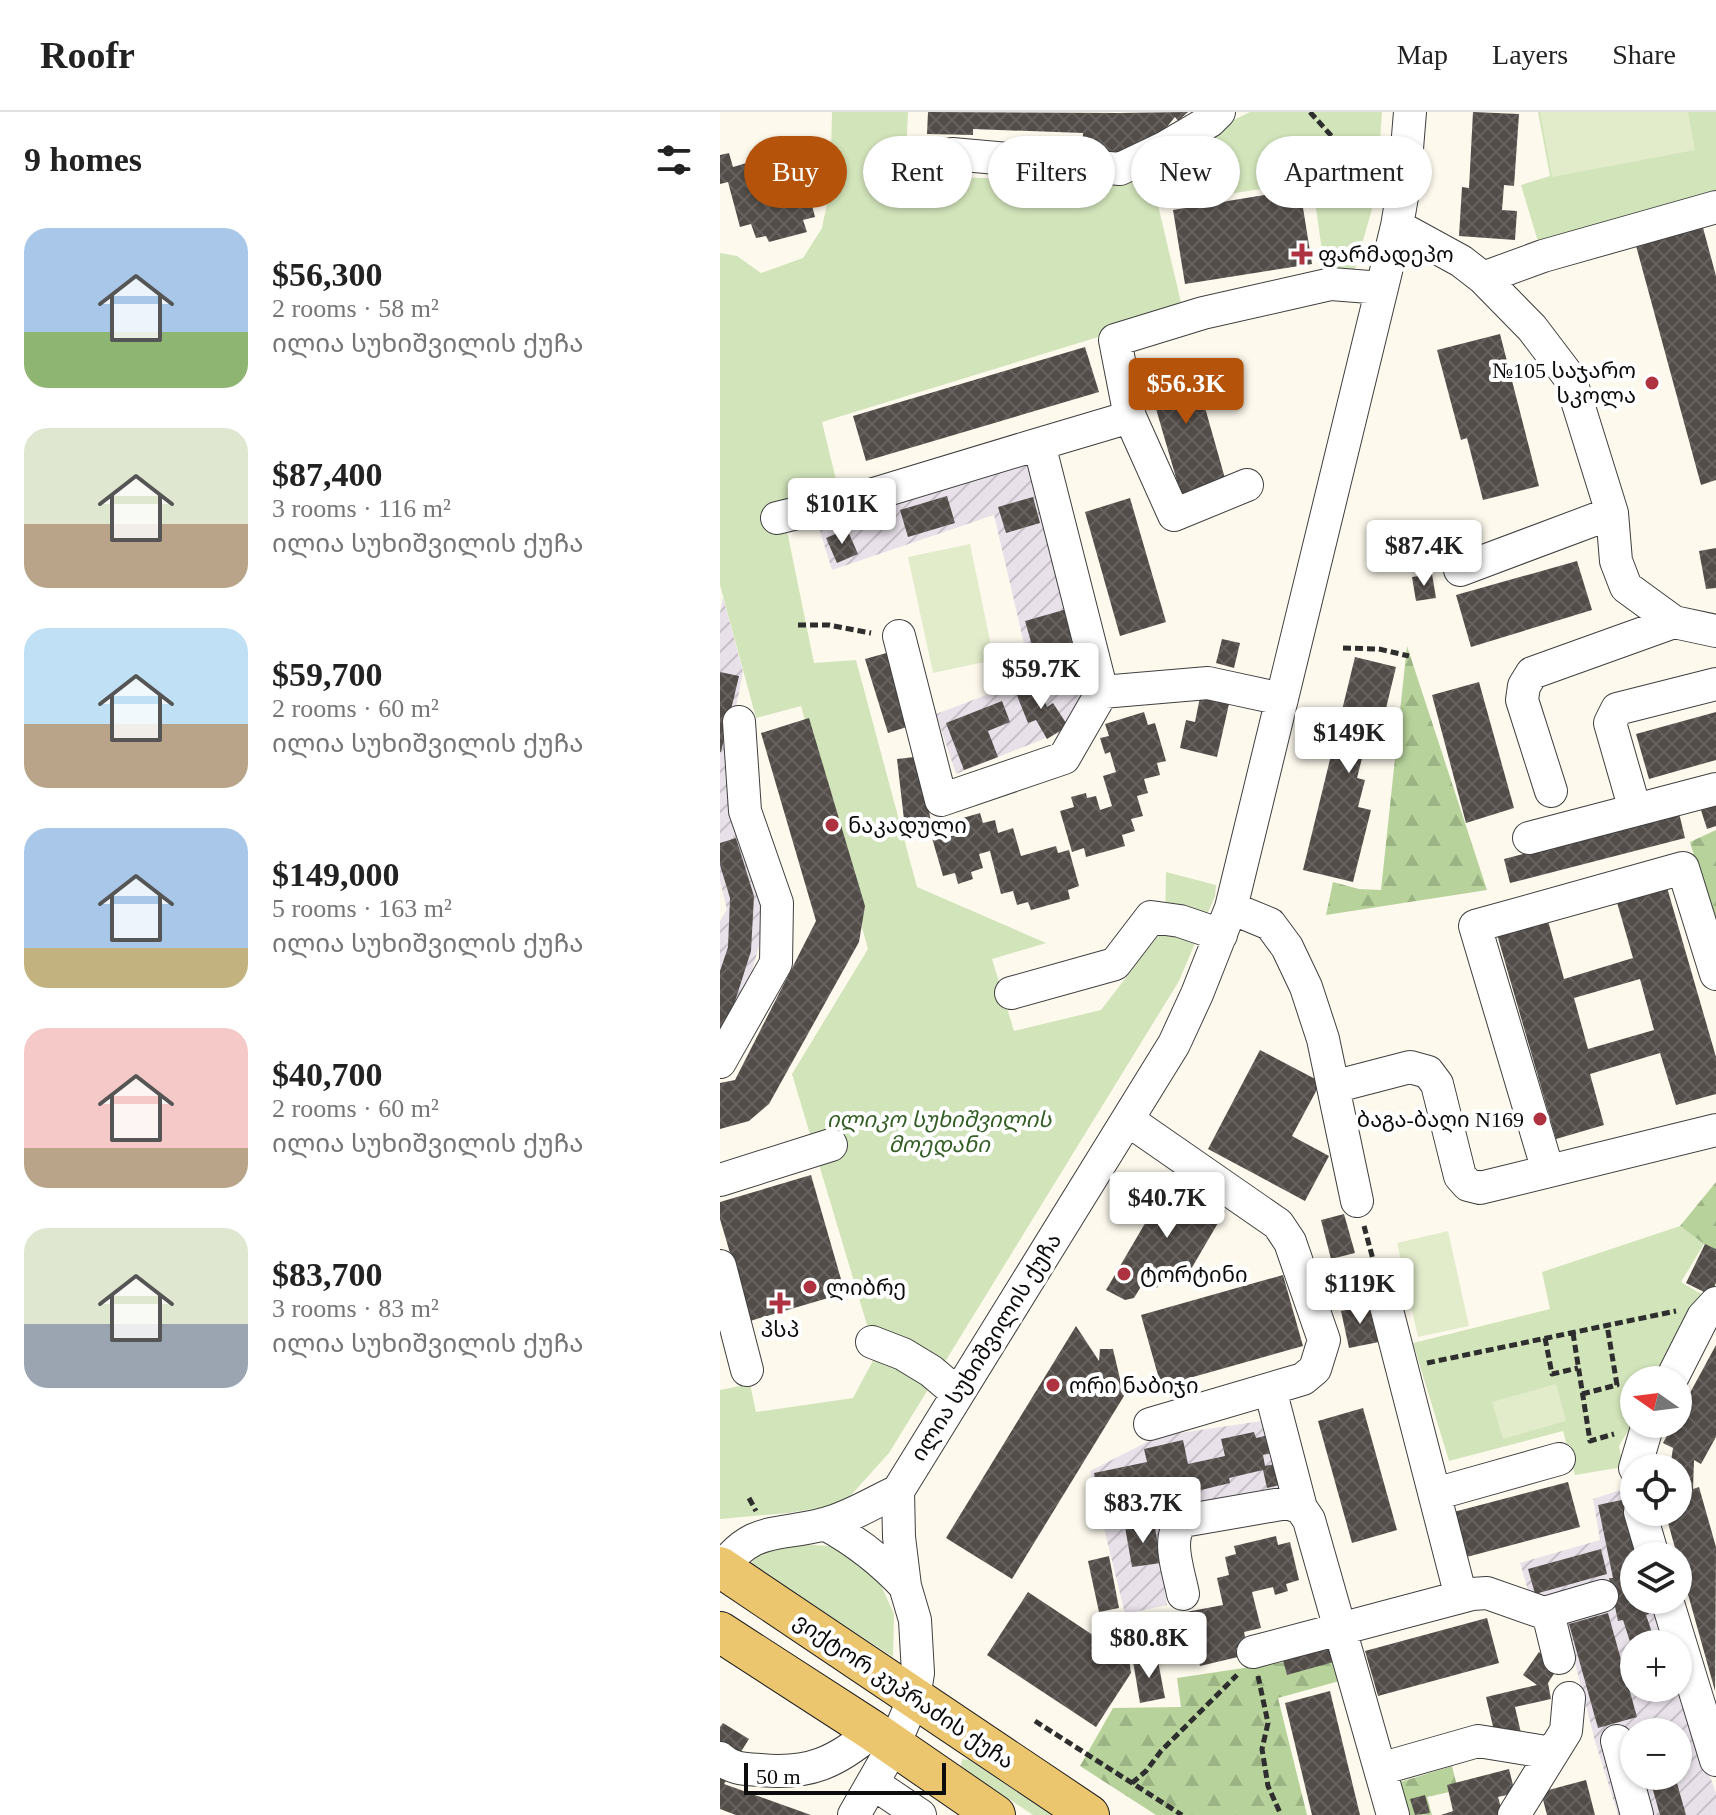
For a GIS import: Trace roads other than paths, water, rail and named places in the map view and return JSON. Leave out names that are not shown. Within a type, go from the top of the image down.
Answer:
[{"type":"main road","name":"ვიქტორ კუპრაძის ქუჩა","points":[[721,1568],[1089,1815]]},
{"type":"main road","points":[[720,1632],[995,1815]]},
{"type":"street","points":[[972,156],[1120,169],[1164,148],[1210,121],[1219,112]]},
{"type":"street","name":"ილია სუხიშვილის ქუჩა","points":[[898,1491],[1174,1044],[1226,921],[1397,226],[1410,112]]},
{"type":"street","points":[[1483,278],[1543,256],[1716,207]]},
{"type":"street","points":[[1397,226],[1461,261],[1483,278],[1532,328],[1570,378],[1612,513],[1616,561],[1626,587],[1674,622],[1716,631]]},
{"type":"street","points":[[1247,485],[1174,515],[1130,417],[1115,340],[1203,313],[1331,284],[1382,288]]},
{"type":"street","points":[[777,518],[867,496],[1130,417]]},
{"type":"street","points":[[899,636],[941,800],[1064,758],[1102,692],[1039,444]]},
{"type":"street","points":[[1460,570],[1612,513]]},
{"type":"street","points":[[1551,791],[1522,700],[1524,686],[1532,673],[1674,622]]},
{"type":"street","points":[[1102,692],[1208,683],[1282,699]]},
{"type":"street","points":[[1635,810],[1610,723],[1617,709],[1716,684]]},
{"type":"street","points":[[720,1062],[776,963],[777,903],[745,811],[739,722]]},
{"type":"street","points":[[1529,838],[1716,789]]},
{"type":"street","points":[[1548,1171],[1475,926],[1683,868],[1716,974]]},
{"type":"street","points":[[1011,993],[1115,964],[1151,917],[1270,924],[1287,947],[1306,987],[1323,1039],[1357,1201]]},
{"type":"street","points":[[1333,1087],[1410,1067],[1428,1072],[1437,1084],[1460,1176],[1468,1185],[1480,1188],[1716,1130]]},
{"type":"street","points":[[1128,1120],[1278,1224],[1290,1242],[1324,1340],[1315,1369],[1303,1379],[1150,1424]]},
{"type":"street","points":[[720,1180],[831,1145]]},
{"type":"street","points":[[720,1266],[733,1373],[728,1374],[720,1341]]},
{"type":"street","points":[[1381,1287],[1461,1597]]},
{"type":"street","points":[[1678,1366],[1703,1317],[1716,1303]]},
{"type":"street","points":[[872,1342],[903,1354],[931,1371],[957,1393]]},
{"type":"street","points":[[1270,1389],[1301,1508],[1309,1520],[1393,1815]]},
{"type":"street","points":[[1435,1494],[1559,1459]]},
{"type":"street","points":[[721,1568],[736,1551],[759,1535],[825,1524],[898,1491],[899,1537],[905,1586],[915,1620],[918,1673],[914,1698],[883,1739],[874,1784],[854,1815]]},
{"type":"street","points":[[1183,1594],[1173,1538],[1176,1528],[1183,1521],[1287,1503],[1301,1508]]},
{"type":"street","points":[[825,1524],[873,1555],[905,1586]]},
{"type":"street","points":[[1253,1654],[1461,1597],[1487,1593],[1544,1613],[1550,1621],[1559,1658]]},
{"type":"street","points":[[1544,1613],[1602,1596]]},
{"type":"street","points":[[1671,1614],[1716,1760]]},
{"type":"street","points":[[1514,1815],[1566,1731],[1569,1698]]},
{"type":"street","points":[[720,1758],[730,1767],[783,1773],[824,1765],[883,1739]]},
{"type":"street","points":[[1380,1769],[1478,1741],[1552,1753]]},
{"type":"street","points":[[1617,1741],[1637,1815]]},
{"type":"street","points":[[874,1784],[918,1814]]},
{"type":"place","name":"ფარმადეპო","points":[[1302,254]]},
{"type":"place","name":"№105 საჯარო სკოლა","points":[[1652,383]]},
{"type":"place","name":"ნაკადული","points":[[832,825]]},
{"type":"place","name":"ბაგა-ბაღი N169","points":[[1540,1119]]},
{"type":"place","name":"ტორტინი","points":[[1124,1274]]},
{"type":"place","name":"ლიბრე","points":[[810,1287]]},
{"type":"place","name":"პსპ","points":[[780,1303]]},
{"type":"place","name":"ორი ნაბიჯი","points":[[1053,1385]]},
{"type":"park label","name":"ილიკო სუხიშვილის მოედანი","points":[[939,1132]]}]
